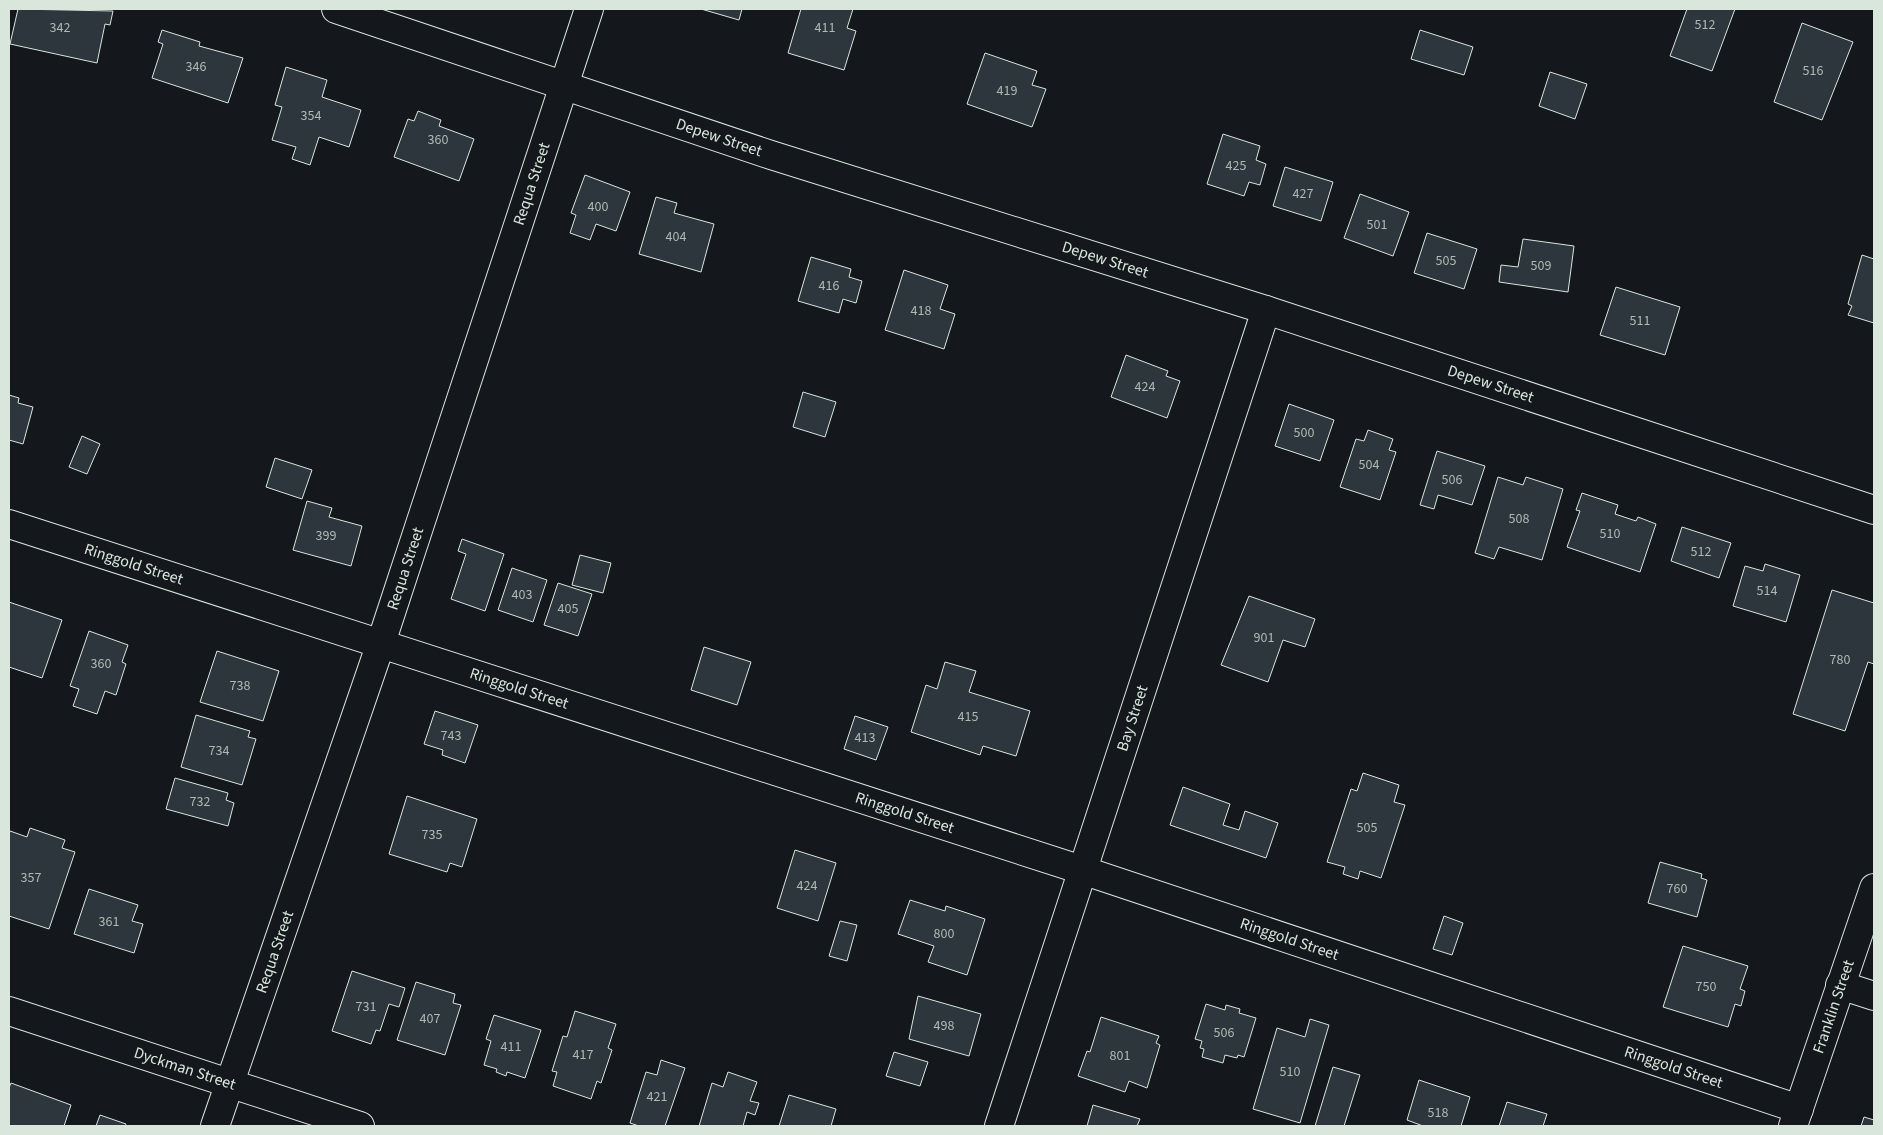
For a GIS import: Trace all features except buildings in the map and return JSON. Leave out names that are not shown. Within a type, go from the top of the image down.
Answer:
[{"type":"street","name":"Depew Street","points":[[336,9],[565,84],[771,155],[1266,310],[1874,510]]},
{"type":"street","name":"Requa Street","points":[[215,1126],[381,643],[589,9]]},
{"type":"street","name":"Bay Street","points":[[999,1126],[1266,310]]},
{"type":"street","name":"Ringgold Street","points":[[9,524],[1082,870],[1796,1118]]},
{"type":"street","name":"Franklin Street","points":[[1796,1118],[1874,888]]},
{"type":"street","points":[[1840,986],[1874,996]]},
{"type":"street","name":"Dyckman Street","points":[[9,1011],[360,1126]]}]
